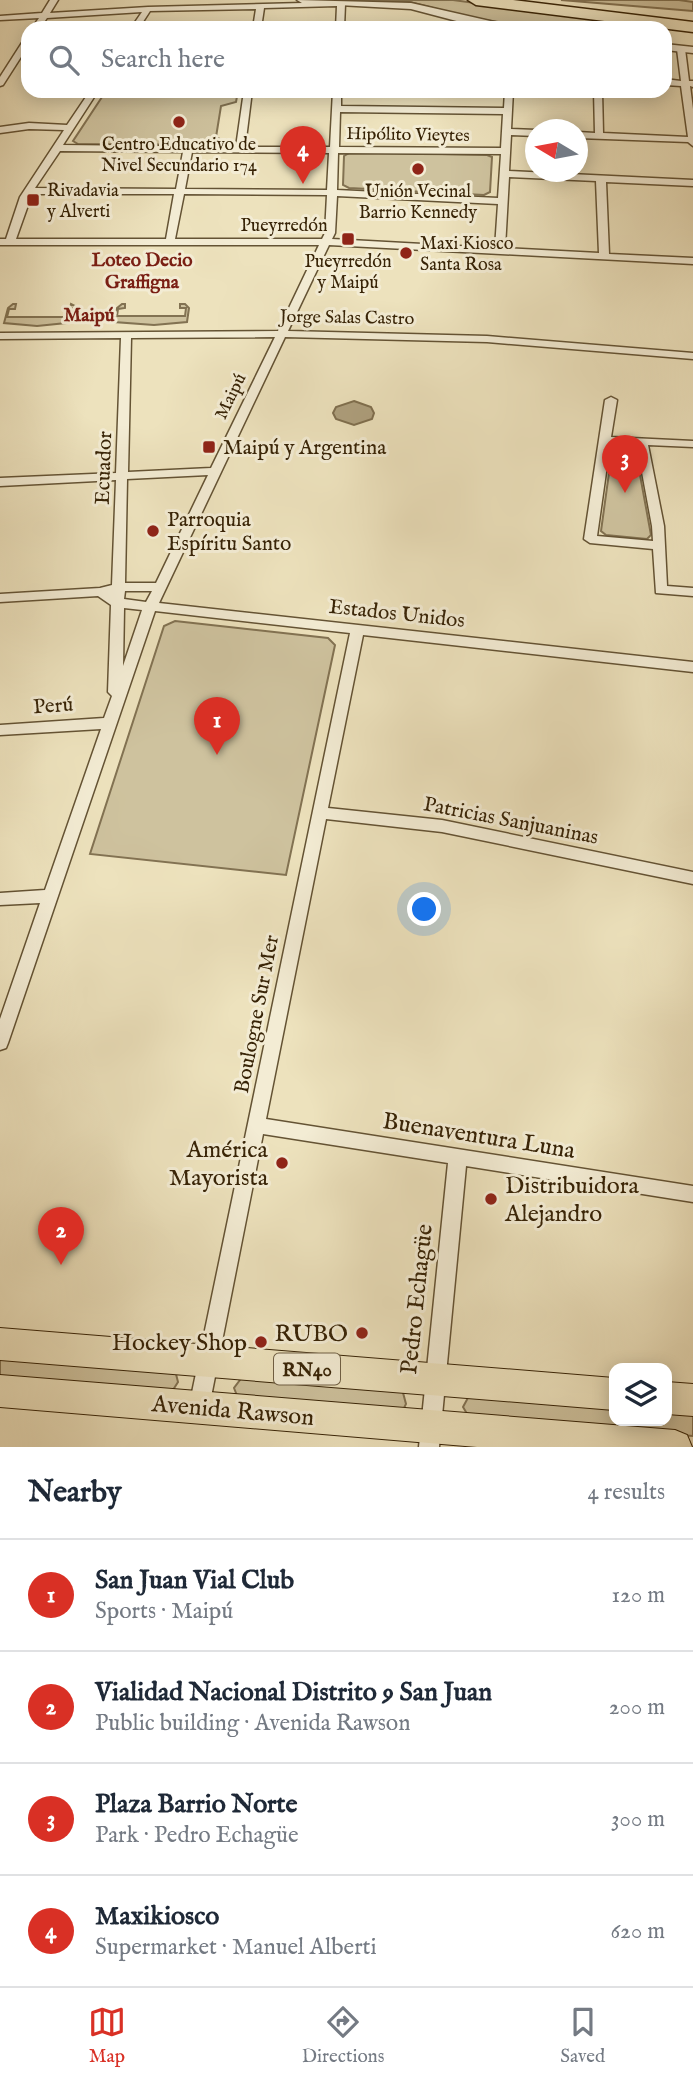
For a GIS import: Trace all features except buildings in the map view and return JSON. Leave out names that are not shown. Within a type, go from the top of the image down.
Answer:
[{"type":"highway","points":[[476,0],[636,21]]},
{"type":"highway","points":[[523,0],[693,21]]},
{"type":"highway","points":[[531,0],[693,13]]},
{"type":"highway","points":[[672,26],[693,29]]},
{"type":"main road","name":"RN40","points":[[0,1344],[609,1394]]},
{"type":"main road","name":"Avenida Rawson","points":[[0,1391],[200,1408],[429,1437],[675,1447]]},
{"type":"main road","points":[[672,1398],[693,1400]]},
{"type":"street","points":[[41,21],[54,0]]},
{"type":"street","points":[[302,0],[341,4]]},
{"type":"street","points":[[0,18],[148,9],[341,4],[411,6],[468,21]]},
{"type":"street","points":[[340,21],[341,4]]},
{"type":"street","points":[[258,21],[260,7]]},
{"type":"street","points":[[140,21],[148,9]]},
{"type":"street","points":[[688,49],[693,71]]},
{"type":"street","points":[[588,135],[693,141],[688,49]]},
{"type":"street","points":[[0,83],[21,51]]},
{"type":"street","points":[[5,242],[29,191],[89,98]]},
{"type":"street","points":[[240,148],[247,98]]},
{"type":"street","name":"Maipú","points":[[0,1043],[150,607],[330,233],[337,98]]},
{"type":"street","points":[[500,251],[509,98]]},
{"type":"street","points":[[598,98],[599,136]]},
{"type":"street","points":[[336,108],[508,111]]},
{"type":"street","points":[[0,130],[29,126],[70,128]]},
{"type":"street","points":[[507,132],[525,133]]},
{"type":"street","name":"Hipólito Vieytes","points":[[57,148],[506,151]]},
{"type":"street","points":[[170,242],[188,148]]},
{"type":"street","points":[[504,174],[693,183]]},
{"type":"street","points":[[601,179],[604,257]]},
{"type":"street","points":[[29,191],[332,192],[503,201]]},
{"type":"street","name":"Pueyrredón","points":[[5,242],[325,242],[693,261]]},
{"type":"street","name":"Ecuador","points":[[118,603],[126,334]]},
{"type":"street","name":"Jorge Salas Castro","points":[[0,336],[282,334],[517,340],[693,356]]},
{"type":"street","points":[[611,400],[590,539],[659,546]]},
{"type":"street","points":[[605,440],[693,444]]},
{"type":"street","points":[[642,442],[659,546],[661,590],[693,592]]},
{"type":"street","points":[[0,482],[216,471]]},
{"type":"street","points":[[0,598],[100,592],[119,587],[160,587]]},
{"type":"street","name":"Estados Unidos","points":[[100,592],[118,603],[693,667]]},
{"type":"street","name":"Maipú","points":[[115,708],[118,603]]},
{"type":"street","name":"Boulogne Sur Mer","points":[[200,1408],[357,630]]},
{"type":"street","name":"Perú","points":[[0,730],[110,723]]},
{"type":"street","name":"Patricias Sanjuaninas","points":[[320,813],[442,826],[693,878]]},
{"type":"street","points":[[0,900],[50,896]]},
{"type":"street","name":"Buenaventura Luna","points":[[257,1125],[693,1194]]},
{"type":"street","name":"Pedro Echagüe","points":[[429,1437],[458,1157]]},
{"type":"shaded area","points":[[330,0],[453,0],[609,21],[492,21],[410,2]]},
{"type":"shaded area","points":[[561,0],[679,0],[693,2],[693,11]]},
{"type":"shaded area","points":[[101,98],[237,98],[236,102],[221,106],[216,137],[227,143],[224,145],[78,144],[73,141]]},
{"type":"shaded area","name":"Unión Vecinal Barrio Kennedy","points":[[351,152],[487,155],[492,157],[490,192],[484,195],[349,188],[343,185],[344,156]]},
{"type":"shaded area","points":[[16,304],[15,309],[9,309],[7,317],[75,317],[77,309],[70,308],[71,304],[79,308],[76,322],[37,326],[4,323],[8,308]]},
{"type":"shaded area","points":[[125,304],[125,308],[118,309],[117,316],[185,316],[186,308],[180,308],[180,304],[185,304],[189,308],[187,322],[154,325],[114,322],[117,308]]},
{"type":"shaded area","points":[[354,401],[371,407],[374,413],[372,419],[354,425],[336,419],[333,413],[336,407]]},
{"type":"shaded area","points":[[619,447],[630,448],[636,453],[651,535],[647,539],[606,535],[601,531],[612,451]]},
{"type":"shaded area","points":[[175,621],[328,638],[335,645],[286,875],[90,854],[164,626]]},
{"type":"shaded area","points":[[0,1356],[175,1370],[178,1382],[171,1393],[0,1379]]},
{"type":"shaded area","points":[[243,1376],[402,1389],[406,1404],[403,1410],[238,1398],[234,1388]]},
{"type":"shaded area","points":[[470,1394],[609,1406],[609,1426],[672,1426],[672,1410],[693,1412],[693,1436],[469,1417],[463,1407]]},
{"type":"place","name":"Centro Educativo de Nivel Secundario 174","points":[[179,122]]},
{"type":"place","name":"Unión Vecinal Barrio Kennedy","points":[[418,169]]},
{"type":"place","name":"Maxikiosco","points":[[303,184]]},
{"type":"place","name":"Rivadavia y Alverti","points":[[33,200]]},
{"type":"place","name":"Pueyrredón y Maipú","points":[[348,239]]},
{"type":"place","name":"Maxi Kiosco Santa Rosa","points":[[406,253]]},
{"type":"place","name":"Maipú y Argentina","points":[[209,447]]},
{"type":"place","name":"Plaza Barrio Norte","points":[[625,493]]},
{"type":"place","name":"Parroquia Espíritu Santo","points":[[153,531]]},
{"type":"place","name":"San Juan Vial Club","points":[[217,755]]},
{"type":"place","name":"América Mayorista","points":[[282,1163]]},
{"type":"place","name":"Distribuidora Alejandro","points":[[491,1199]]},
{"type":"place","name":"Vialidad Nacional Distrito 9 San Juan","points":[[61,1265]]},
{"type":"place","name":"RUBO","points":[[362,1333]]},
{"type":"place","name":"Hockey Shop","points":[[261,1342]]},
{"type":"district","name":"Loteo Decio Graffigna","points":[[142,270]]},
{"type":"district","name":"Maipú","points":[[89,314]]}]
